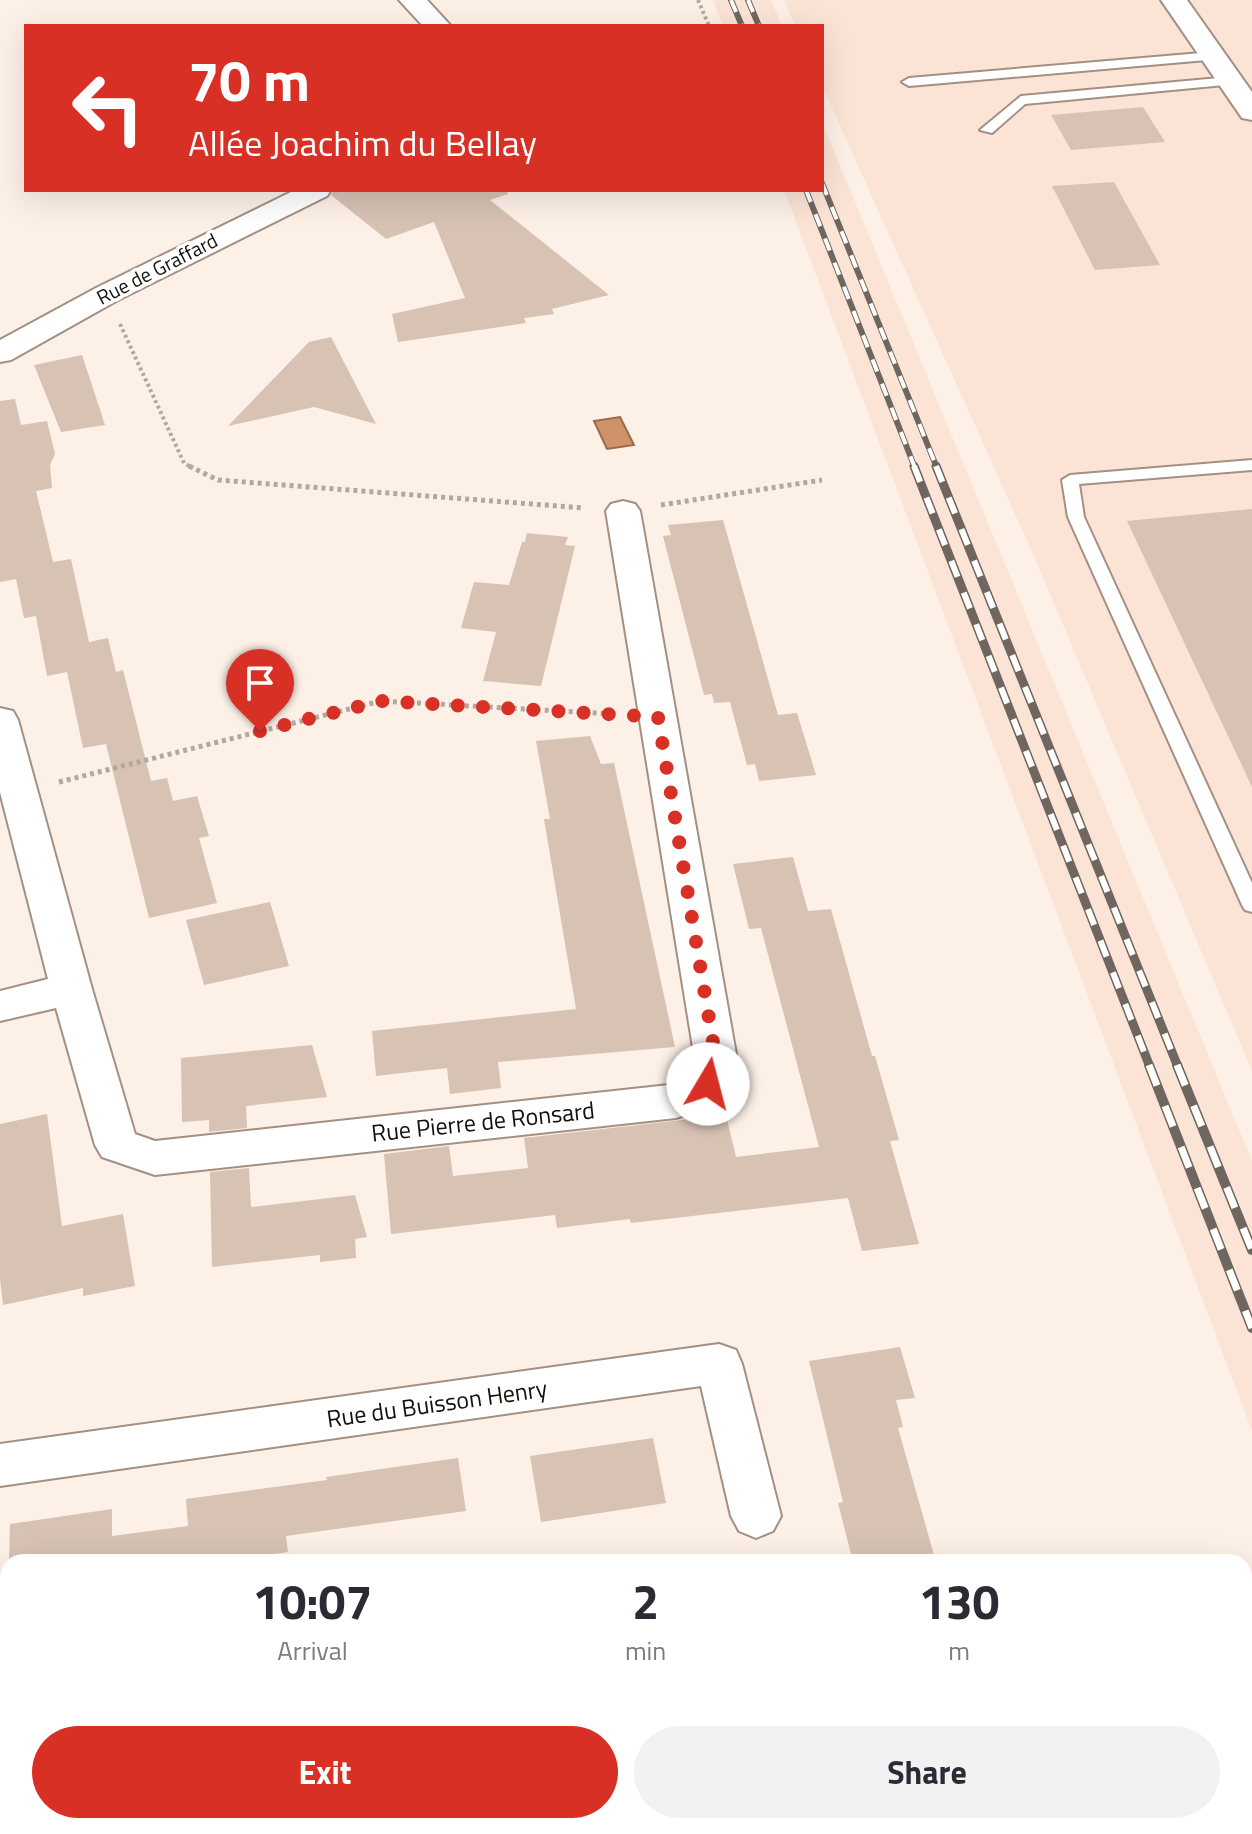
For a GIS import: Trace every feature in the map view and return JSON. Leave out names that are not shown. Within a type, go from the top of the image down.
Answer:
[{"type":"street","points":[[412,0],[436,24]]},
{"type":"street","points":[[1174,0],[1252,112]]},
{"type":"street","name":"Rue de Graffard","points":[[0,353],[107,294],[313,192]]},
{"type":"street","name":"Rue Pierre de Ronsard","points":[[0,720],[71,989],[117,1145],[155,1158],[676,1101],[708,1084],[715,1054],[623,511]]},
{"type":"street","points":[[0,1006],[71,989]]},
{"type":"street","name":"Rue du Buisson Henry","points":[[0,1465],[719,1364],[756,1516]]},
{"type":"lane","points":[[909,82],[1213,56]]},
{"type":"lane","points":[[987,130],[1021,100],[1230,81]]},
{"type":"lane","points":[[1252,465],[1070,480],[1076,517],[1252,905]]},
{"type":"path","points":[[698,0],[708,24]]},
{"type":"path","points":[[107,294],[184,463],[218,480],[623,511],[822,480]]},
{"type":"path","points":[[19,792],[381,701],[658,717]]},
{"type":"shaded area","points":[[713,0],[771,0],[781,24],[722,24]]},
{"type":"shaded area","points":[[784,0],[1252,0],[1252,1071],[1033,554],[824,90],[824,24],[794,24]]},
{"type":"shaded area","points":[[824,127],[1252,1161],[1252,1431],[785,192],[824,192]]},
{"type":"shaded area","points":[[620,417],[634,445],[607,449],[594,421]]},
{"type":"building","points":[[1143,107],[1165,142],[1071,150],[1051,115]]},
{"type":"building","points":[[1114,182],[1160,265],[1095,270],[1052,186]]},
{"type":"building","points":[[333,192],[508,192],[490,200],[609,295],[552,309],[554,314],[524,318],[526,323],[398,342],[392,314],[465,298],[434,222],[386,239],[331,195]]},
{"type":"building","points":[[331,337],[376,424],[314,407],[228,426],[309,342]]},
{"type":"building","points":[[82,355],[105,425],[61,432],[34,365]]},
{"type":"building","points":[[15,399],[21,425],[47,421],[55,454],[50,465],[52,488],[36,491],[53,562],[71,559],[89,642],[108,638],[116,672],[123,670],[151,781],[167,778],[173,801],[197,796],[209,836],[199,838],[217,903],[149,918],[106,744],[83,748],[67,672],[47,676],[36,616],[24,618],[16,579],[0,582],[0,401]]},
{"type":"building","points":[[1252,509],[1252,787],[1127,521]]},
{"type":"building","points":[[723,520],[778,715],[797,713],[816,775],[759,781],[755,764],[747,765],[730,702],[714,703],[712,694],[704,695],[663,536],[671,535],[668,525]]},
{"type":"building","points":[[527,533],[568,537],[565,545],[575,546],[541,686],[483,681],[496,632],[461,628],[474,582],[509,585]]},
{"type":"building","points":[[590,736],[601,764],[614,763],[675,1047],[498,1062],[501,1088],[450,1094],[447,1068],[376,1076],[372,1031],[576,1009],[544,819],[550,819],[536,741]]},
{"type":"building","points":[[793,857],[808,911],[831,909],[899,1140],[890,1141],[919,1244],[862,1251],[848,1198],[631,1223],[630,1219],[557,1228],[555,1215],[391,1234],[384,1154],[449,1146],[453,1176],[528,1168],[524,1138],[726,1115],[736,1157],[819,1147],[761,928],[749,929],[733,864]]},
{"type":"building","points":[[270,902],[289,966],[204,985],[186,920]]},
{"type":"building","points":[[312,1045],[327,1097],[246,1106],[247,1128],[209,1132],[209,1120],[182,1122],[181,1058]]},
{"type":"building","points":[[47,1114],[62,1226],[123,1214],[135,1286],[83,1296],[83,1288],[3,1305],[0,1279],[0,1124]]},
{"type":"building","points":[[249,1168],[251,1207],[355,1195],[367,1237],[355,1239],[356,1258],[320,1262],[320,1255],[212,1267],[210,1172]]},
{"type":"building","points":[[900,1347],[915,1398],[896,1400],[903,1427],[898,1428],[934,1554],[851,1554],[838,1503],[843,1502],[809,1361]]},
{"type":"building","points":[[653,1438],[666,1503],[541,1522],[530,1456]]},
{"type":"building","points":[[458,1458],[466,1511],[286,1536],[288,1552],[275,1554],[9,1554],[10,1524],[112,1509],[112,1536],[188,1526],[186,1499],[327,1480],[326,1477]]},
{"type":"railway","points":[[731,0],[741,24]]},
{"type":"railway","points":[[748,0],[758,24]]},
{"type":"railway","points":[[824,188],[937,468]]},
{"type":"railway","points":[[807,192],[915,468]]},
{"type":"railway","points":[[914,466],[1150,1067]]},
{"type":"railway","points":[[936,466],[1178,1067]]},
{"type":"railway","points":[[1149,1065],[1252,1328]]},
{"type":"railway","points":[[1177,1065],[1252,1250]]},
{"type":"route","points":[[260,731],[381,701],[658,717],[715,1054],[708,1084]]}]
